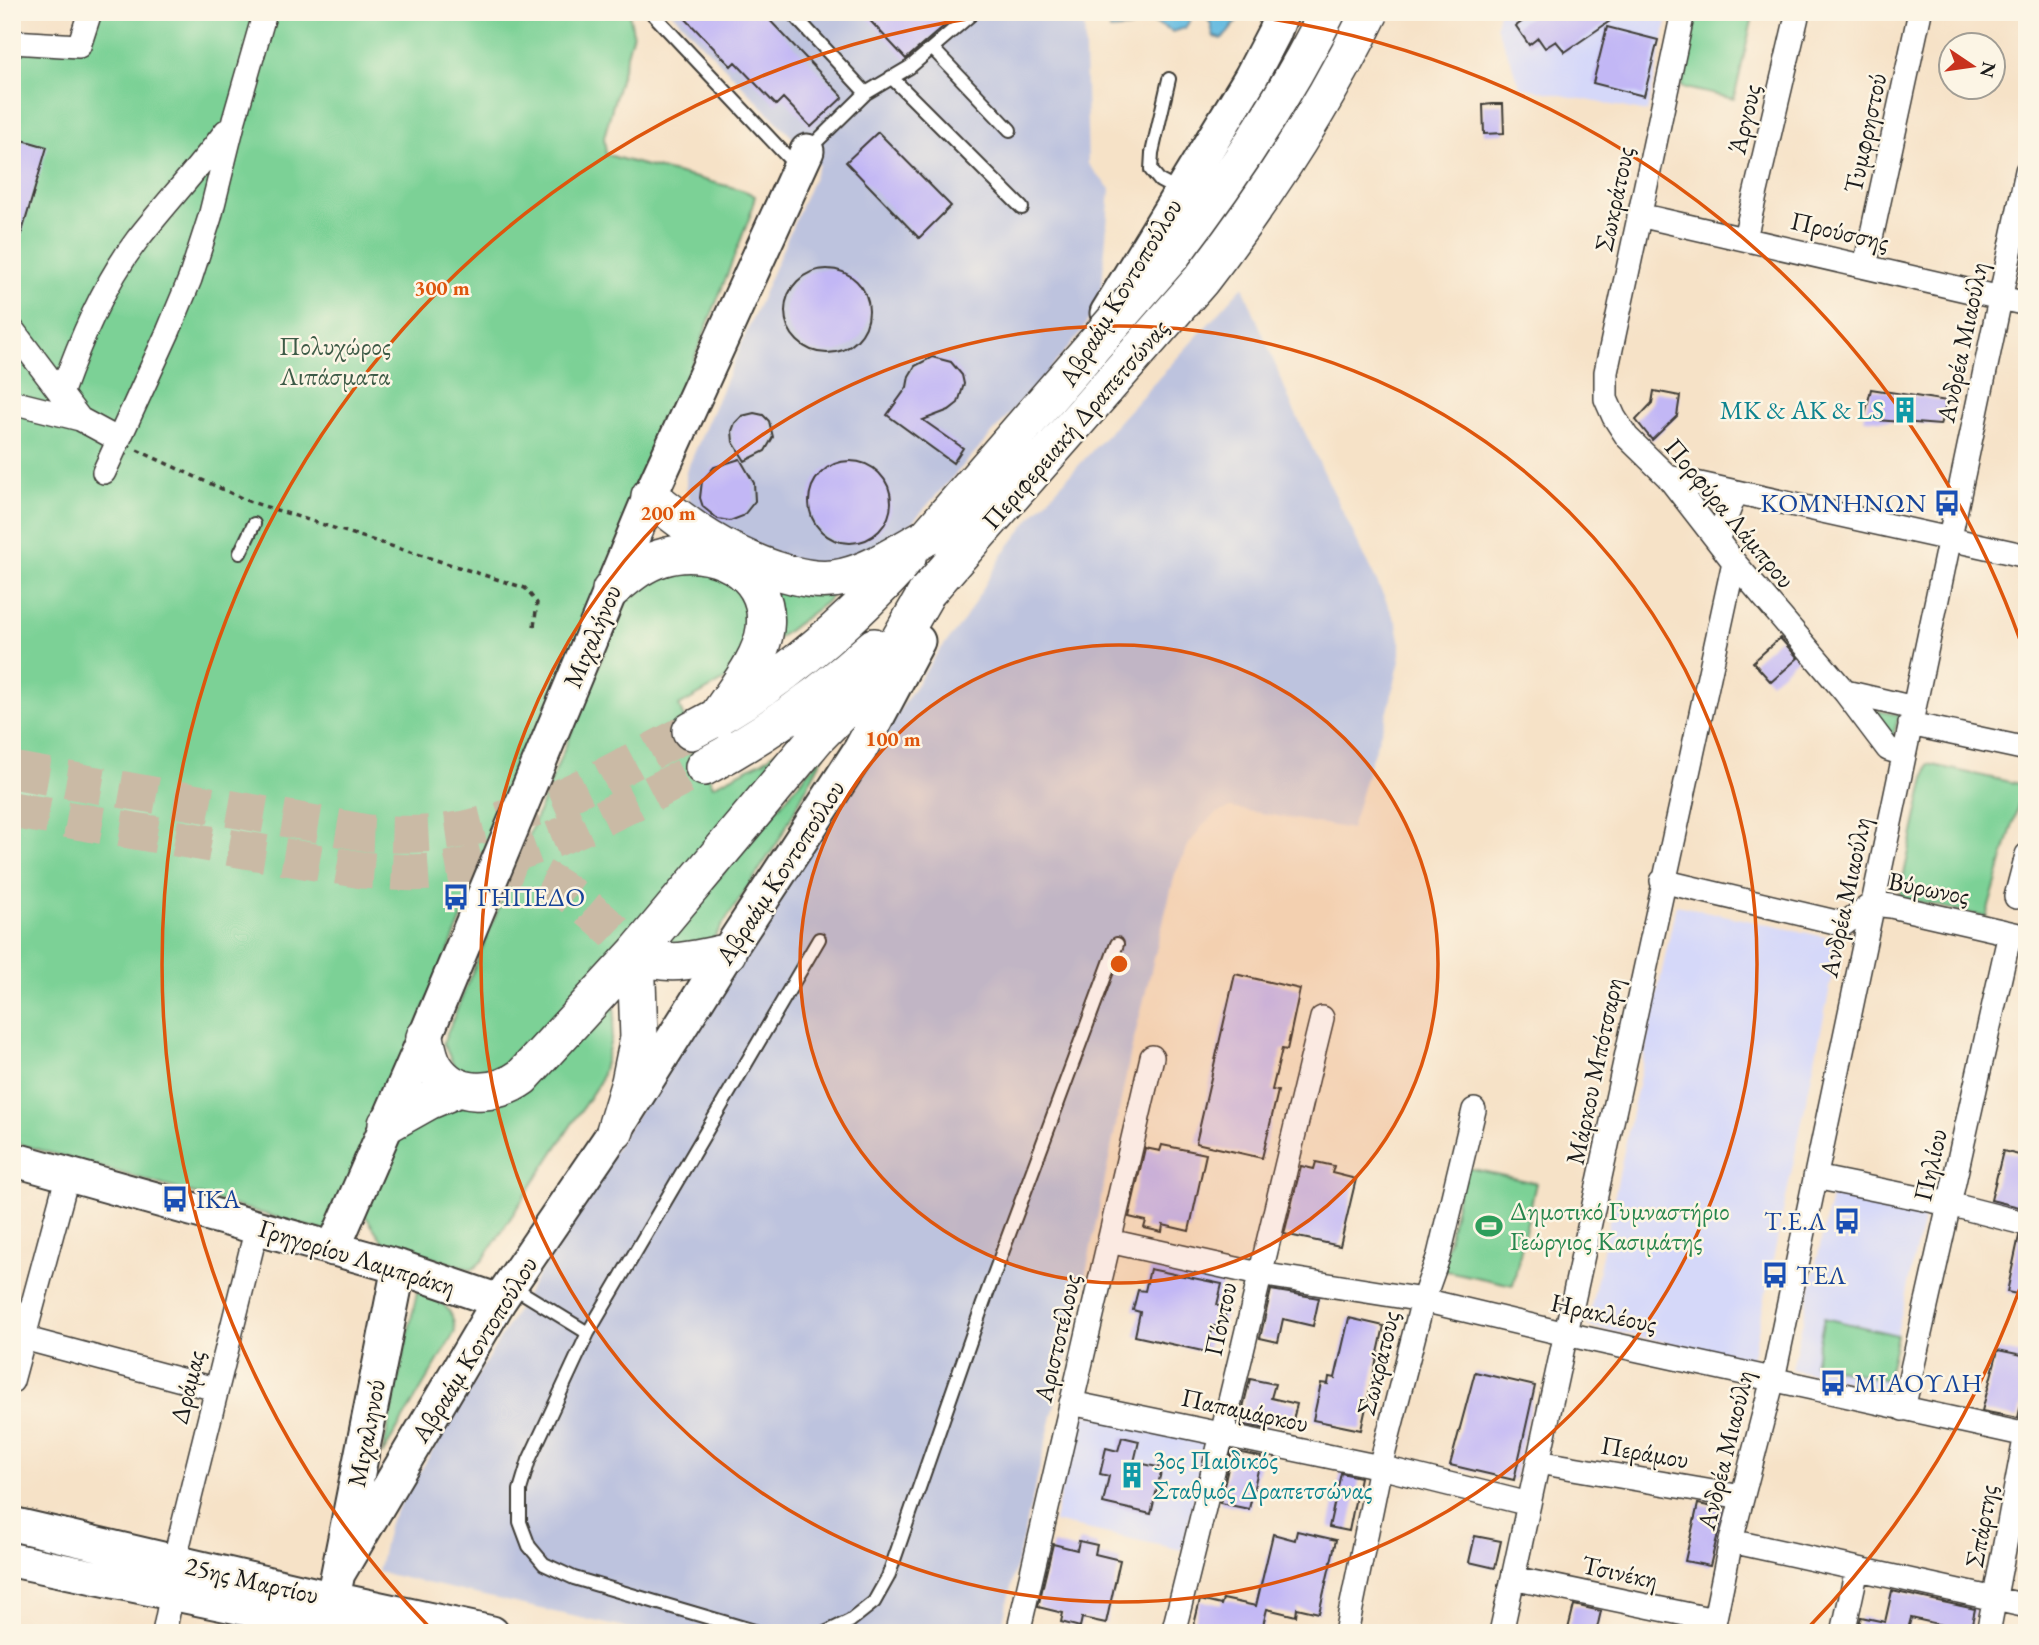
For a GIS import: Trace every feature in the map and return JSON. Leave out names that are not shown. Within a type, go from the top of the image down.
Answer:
[{"type":"main road","name":"Περιφερειακή Δραπετσώνας","points":[[676,554],[706,553],[729,561],[745,573],[756,588],[764,610],[765,628],[761,648],[703,725],[779,678],[864,605],[927,537],[1172,255],[1200,219],[1233,174],[1288,87],[1328,12]]},
{"type":"main road","name":"Περιφερειακή Δραπετσώνας","points":[[808,723],[881,672],[927,592],[1201,281],[1269,187],[1320,107],[1370,12]]},
{"type":"main road","points":[[647,504],[740,558],[800,578],[842,578],[866,570],[927,537]]},
{"type":"main road","points":[[611,590],[641,565],[676,554],[660,538],[647,504]]},
{"type":"main road","points":[[425,1037],[433,1066],[442,1078],[459,1088],[495,1091],[510,1086],[522,1077],[636,953],[808,723]]},
{"type":"main road","points":[[704,767],[755,739],[808,723]]},
{"type":"main road","points":[[636,953],[660,963],[727,953]]},
{"type":"main road","points":[[615,1132],[630,1082],[639,1038],[636,953]]},
{"type":"main road","points":[[387,1124],[428,1101],[459,1088]]},
{"type":"street","points":[[12,42],[79,46],[90,12]]},
{"type":"street","points":[[104,472],[190,279],[210,217],[265,12]]},
{"type":"street","name":"Αβραάμ Κοντοπούλου","points":[[332,1607],[505,1293],[615,1132],[727,953],[860,750],[996,495],[1256,68],[1282,12]]},
{"type":"street","name":"Σωκράτους","points":[[1606,399],[1606,372],[1684,12]]},
{"type":"street","name":"Άργους","points":[[1745,238],[1798,12]]},
{"type":"street","name":"Τυμφρηστού","points":[[1865,266],[1920,12]]},
{"type":"street","points":[[61,394],[77,349],[116,272],[136,241],[234,120]]},
{"type":"street","name":"Μιχαλήνου","points":[[387,1124],[647,504],[803,160]]},
{"type":"street","name":"Ανδρέα Μιαούλη","points":[[1713,1627],[1731,1541],[1773,1379],[2027,171]]},
{"type":"street","name":"Προύσσης","points":[[1639,215],[2027,304]]},
{"type":"street","points":[[12,329],[80,419]]},
{"type":"street","name":"Πορφύρα Λάμπρου","points":[[1606,399],[1627,437],[1668,477],[1734,562],[1845,692],[1888,749],[1904,754]]},
{"type":"street","points":[[12,402],[80,419],[117,439]]},
{"type":"street","points":[[1668,477],[2027,556]]},
{"type":"street","points":[[1717,540],[1736,492]]},
{"type":"street","name":"Μάρκου Μπότσαρη","points":[[1502,1633],[1662,881],[1734,562]]},
{"type":"street","points":[[1845,692],[1912,716],[2027,749]]},
{"type":"street","points":[[2016,897],[2027,855]]},
{"type":"street","name":"Βύρωνος","points":[[1662,881],[1844,924],[1872,904],[2018,935]]},
{"type":"street","name":"Πηλίου","points":[[1903,1409],[1950,1204],[2018,935]]},
{"type":"street","name":"Πόντου","points":[[1173,1633],[1224,1434],[1259,1274],[1322,1018]]},
{"type":"street","name":"Αριστοτέλους","points":[[1018,1633],[1152,1057]]},
{"type":"street","name":"Σωκράτους","points":[[1346,1633],[1380,1467],[1423,1300],[1439,1255],[1474,1110]]},
{"type":"street","points":[[333,1248],[387,1124]]},
{"type":"street","name":"Γρηγορίου Λαμπράκη","points":[[12,1159],[399,1267],[505,1293]]},
{"type":"street","points":[[12,1381],[68,1174]]},
{"type":"street","points":[[1815,1177],[1950,1204],[2027,1224]]},
{"type":"street","name":"Δράμας","points":[[164,1633],[173,1577],[215,1389],[257,1227]]},
{"type":"street","name":"Ηρακλέους","points":[[1109,1241],[1259,1274],[1423,1300],[1903,1409],[2026,1433]]},
{"type":"street","name":"Μιχαληνού","points":[[332,1607],[399,1267]]},
{"type":"street","points":[[23,1338],[215,1389]]},
{"type":"street","name":"Παπαμάρκου","points":[[1071,1403],[1380,1467],[1530,1504]]},
{"type":"street","name":"Σπάρτης","points":[[1988,1633],[2026,1433]]},
{"type":"street","name":"Περάμου","points":[[1538,1462],[1742,1497]]},
{"type":"street","name":"25ης Μαρτίου","points":[[12,1524],[173,1577]]},
{"type":"street","points":[[1731,1541],[2027,1606]]},
{"type":"street","name":"25ης Μαρτίου","points":[[12,1560],[173,1577],[492,1633]]},
{"type":"street","points":[[1843,1633],[1857,1569]]},
{"type":"street","name":"Τσινέκη","points":[[1513,1578],[1713,1627]]},
{"type":"street","name":"25ης Μαρτίου","points":[[332,1607],[363,1633]]},
{"type":"lane","points":[[651,12],[803,160],[866,93],[910,67],[974,12]]},
{"type":"lane","points":[[791,12],[866,93]]},
{"type":"lane","points":[[933,49],[1010,130]]},
{"type":"lane","points":[[891,77],[1022,208]]},
{"type":"lane","points":[[1169,79],[1152,153],[1151,170],[1160,181],[1181,192]]},
{"type":"lane","points":[[240,553],[254,524]]},
{"type":"lane","points":[[761,1633],[574,1578],[544,1564],[529,1546],[520,1522],[520,1490],[529,1460],[588,1334],[819,939]]},
{"type":"lane","points":[[825,1633],[850,1621],[874,1602],[888,1577],[983,1304],[1117,944]]},
{"type":"lane","points":[[505,1293],[588,1334]]},
{"type":"path","points":[[117,439],[248,501],[526,588],[537,603],[534,627]]},
{"type":"shaded area","points":[[671,12],[1084,12],[1088,164],[1110,189],[1102,285],[1093,312],[1080,334],[1045,375],[905,530],[852,565],[796,563],[702,519],[691,504],[686,488],[686,472],[819,165]]},
{"type":"shaded area","points":[[1499,12],[1669,12],[1647,112],[1521,87],[1496,26]]},
{"type":"shaded area","points":[[1243,286],[1293,408],[1397,624],[1400,660],[1388,711],[1351,829],[1231,808],[1218,813],[1205,823],[1189,844],[1175,874],[1131,1051],[1083,1287],[1000,1633],[647,1633],[378,1572],[389,1523],[605,1164],[838,803],[936,655],[963,622],[1005,551],[1035,513]]},
{"type":"shaded area","points":[[1676,905],[1840,940],[1752,1360],[1587,1326]]},
{"type":"shaded area","points":[[1833,1189],[1925,1210],[1884,1390],[1792,1369]]},
{"type":"shaded area","points":[[1079,1412],[1207,1441],[1182,1550],[1054,1522]]},
{"type":"green space","name":"Πολυχώρος Λιπάσματα","points":[[85,12],[629,12],[633,33],[604,137],[606,154],[738,188],[755,196],[750,216],[686,380],[331,1233],[12,1142],[12,42],[76,40]]},
{"type":"green space","points":[[1698,12],[1754,12],[1734,99],[1681,87]]},
{"type":"green space","points":[[713,568],[741,591],[755,622],[732,676],[679,706],[713,786],[763,761],[807,729],[517,1073],[458,1074],[443,1043],[629,592],[653,571]]},
{"type":"green space","points":[[846,582],[825,603],[766,647],[772,583]]},
{"type":"green space","points":[[1872,711],[1899,715],[1893,737]]},
{"type":"green space","points":[[826,751],[778,842],[709,945],[661,946]]},
{"type":"green space","points":[[1928,764],[2024,785],[1986,917],[1899,897]]},
{"type":"green space","points":[[614,999],[615,1017],[600,1081],[483,1260],[472,1270],[383,1242],[360,1208],[388,1139],[470,1099]]},
{"type":"green space","name":"Δημοτικό Γυμναστήριο Γεώργιος Κασιμάτης","points":[[1464,1167],[1536,1183],[1513,1285],[1442,1270]]},
{"type":"green space","points":[[417,1292],[432,1298],[449,1310],[455,1332],[382,1455]]},
{"type":"green space","points":[[1824,1318],[1897,1335],[1887,1380],[1814,1364]]},
{"type":"water","points":[[1109,12],[1191,12],[1191,19],[1185,28],[1173,32],[1151,21],[1140,22],[1130,28],[1110,30]]},
{"type":"water","points":[[1201,12],[1245,12],[1221,39],[1214,37],[1210,22]]},
{"type":"building","points":[[679,12],[762,12],[843,97],[811,127],[783,98],[776,105],[735,62],[731,66]]},
{"type":"building","points":[[862,12],[960,12],[906,59]]},
{"type":"building","points":[[1536,12],[1623,12],[1565,52],[1556,41],[1545,48],[1538,38],[1529,45],[1516,26]]},
{"type":"building","points":[[1607,27],[1658,40],[1644,96],[1593,83]]},
{"type":"building","points":[[1503,104],[1504,133],[1484,134],[1483,105]]},
{"type":"building","points":[[878,132],[951,206],[919,238],[846,162]]},
{"type":"building","points":[[12,137],[47,147],[17,249],[12,248]]},
{"type":"building","points":[[827,269],[843,272],[857,281],[866,295],[869,311],[866,327],[857,341],[843,350],[827,353],[811,350],[797,341],[788,327],[785,311],[788,295],[797,281],[811,272]]},
{"type":"building","points":[[932,357],[951,362],[962,375],[964,384],[958,403],[949,410],[923,420],[963,448],[953,463],[887,415],[907,387],[915,366]]},
{"type":"building","name":"MK & AK & LS","points":[[1871,389],[1947,401],[1940,425],[1864,419]]},
{"type":"building","points":[[1654,391],[1680,396],[1677,416],[1652,440],[1636,420],[1652,403]]},
{"type":"building","points":[[754,413],[763,415],[769,421],[773,437],[765,451],[745,461],[733,442],[732,431],[742,416]]},
{"type":"building","points":[[740,459],[754,483],[755,501],[743,516],[730,521],[718,519],[703,507],[700,498],[702,481],[714,467]]},
{"type":"building","points":[[842,461],[858,461],[873,468],[884,479],[891,494],[888,518],[879,531],[858,543],[842,543],[827,536],[816,525],[809,510],[809,494],[816,479],[827,468]]},
{"type":"building","points":[[1780,638],[1798,658],[1771,682],[1753,662]]},
{"type":"building","points":[[1235,974],[1300,989],[1287,1050],[1282,1049],[1272,1090],[1278,1091],[1262,1158],[1196,1143]]},
{"type":"building","points":[[1162,1145],[1206,1154],[1189,1231],[1163,1225],[1162,1232],[1144,1228],[1146,1221],[1129,1217],[1145,1148],[1160,1151]]},
{"type":"building","points":[[2003,1151],[2027,1157],[2027,1209],[1991,1200]]},
{"type":"building","points":[[1316,1162],[1334,1166],[1332,1173],[1356,1179],[1340,1246],[1284,1234],[1301,1166],[1314,1169]]},
{"type":"building","points":[[2019,1236],[2027,1238],[2027,1296],[2007,1292]]},
{"type":"building","points":[[1150,1269],[1222,1284],[1217,1305],[1227,1307],[1222,1328],[1213,1326],[1207,1352],[1135,1336],[1140,1312],[1133,1310],[1138,1290],[1145,1291]]},
{"type":"building","points":[[1271,1290],[1319,1298],[1313,1326],[1283,1319],[1278,1342],[1260,1338]]},
{"type":"building","points":[[1349,1318],[1384,1326],[1361,1430],[1313,1420],[1321,1383],[1328,1384],[1329,1377],[1335,1378]]},
{"type":"building","points":[[1998,1350],[2027,1356],[2027,1377],[2018,1418],[1982,1411]]},
{"type":"building","points":[[1475,1372],[1535,1386],[1514,1480],[1450,1465]]},
{"type":"building","points":[[1250,1379],[1275,1384],[1271,1398],[1297,1404],[1292,1424],[1269,1419],[1267,1429],[1239,1424]]},
{"type":"building","name":"3ος Παιδικός Σταθμός Δραπετσώνας","points":[[1122,1437],[1139,1441],[1134,1462],[1162,1468],[1151,1514],[1103,1503],[1109,1476],[1100,1474],[1106,1448],[1118,1451]]},
{"type":"building","points":[[1232,1451],[1261,1457],[1249,1509],[1220,1503]]},
{"type":"building","points":[[1341,1473],[1360,1477],[1349,1531],[1329,1527]]},
{"type":"building","points":[[1698,1504],[1724,1509],[1710,1566],[1685,1561]]},
{"type":"building","points":[[1297,1531],[1336,1540],[1319,1613],[1297,1608],[1296,1616],[1267,1609],[1261,1633],[1192,1633],[1200,1600],[1221,1605],[1223,1599],[1256,1606],[1273,1534],[1295,1540]]},
{"type":"building","points":[[1475,1536],[1501,1541],[1495,1568],[1469,1562]]},
{"type":"building","points":[[1079,1541],[1097,1545],[1095,1554],[1120,1560],[1106,1623],[1082,1618],[1080,1627],[1061,1622],[1063,1613],[1038,1607],[1053,1544],[1077,1550]]},
{"type":"building","points":[[1892,1591],[1975,1609],[1970,1633],[1945,1633],[1947,1626],[1911,1618],[1907,1633],[1857,1633],[1861,1617],[1885,1622]]},
{"type":"building","points":[[1574,1605],[1601,1611],[1596,1633],[1567,1633]]},
{"type":"tunnel","points":[[12,770],[368,833],[428,834],[471,828],[536,807],[568,794],[691,731]]},
{"type":"tunnel","points":[[12,810],[362,870],[427,872],[483,862],[549,841],[611,814],[704,767]]},
{"type":"tunnel","points":[[490,860],[533,873],[570,894],[636,953]]},
{"type":"place","name":"MK & AK & LS","points":[[1905,410]]},
{"type":"place","name":"ΚΟΜΝΗΝΩΝ","points":[[1947,503]]},
{"type":"place","name":"ΓΗΠΕΔΟ","points":[[456,897]]},
{"type":"place","name":"ΙΚΑ","points":[[175,1199]]},
{"type":"place","name":"Τ.Ε.Λ","points":[[1847,1221]]},
{"type":"place","name":"Δημοτικό Γυμναστήριο Γεώργιος Κασιμάτης","points":[[1489,1226]]},
{"type":"place","name":"ΤΕΛ","points":[[1775,1275]]},
{"type":"place","name":"ΜΙΑΟΥΛΗ","points":[[1833,1383]]},
{"type":"place","name":"3ος Παιδικός Σταθμός Δραπετσώνας","points":[[1132,1475]]}]
